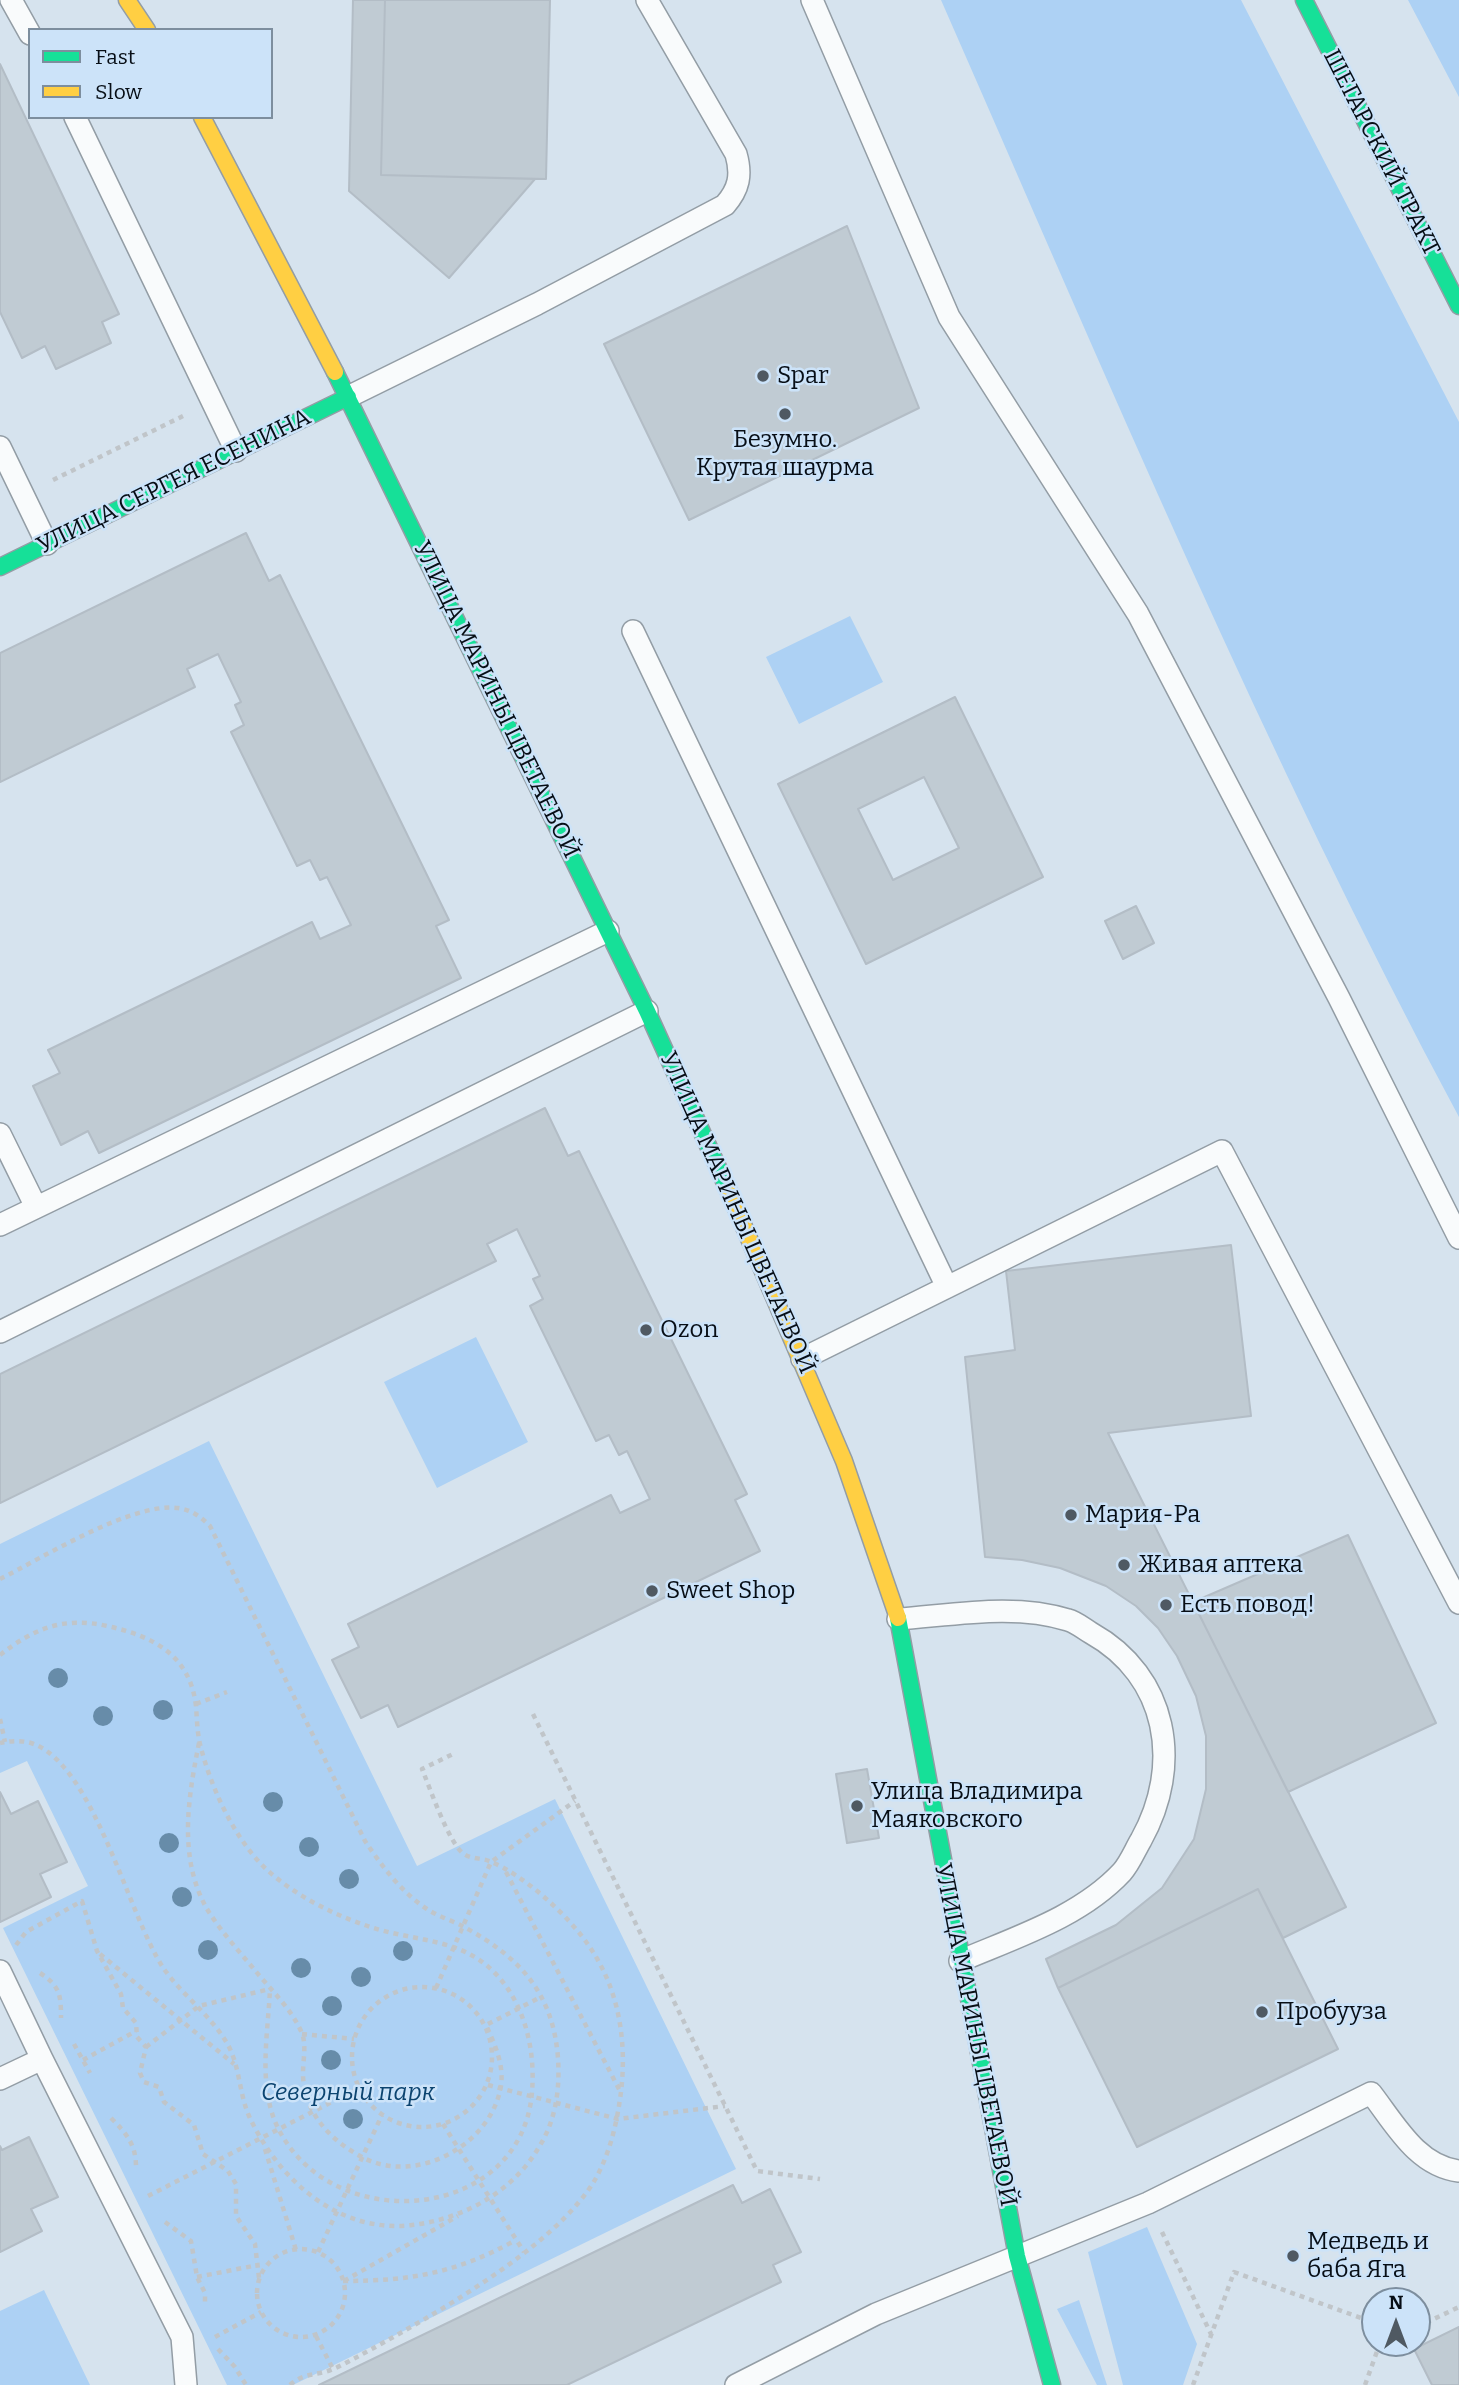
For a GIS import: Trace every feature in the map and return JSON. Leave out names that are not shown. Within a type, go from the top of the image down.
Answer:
[{"type":"street","points":[[127,0],[145,28]]},
{"type":"street","name":"ШЕГАРСКИЙ ТРАКТ","points":[[1304,0],[1459,306]]},
{"type":"street","name":"УЛИЦА МАРИНЫ ЦВЕТАЕВОЙ","points":[[203,119],[348,397],[647,1011],[849,1466],[878,1544],[898,1619],[1017,2256],[1052,2385]]},
{"type":"street","name":"УЛИЦА СЕРГЕЯ ЕСЕНИНА","points":[[0,567],[348,397]]},
{"type":"lane","points":[[11,0],[28,30]]},
{"type":"lane","points":[[348,397],[619,261],[725,205],[734,195],[739,175],[736,155],[647,0]]},
{"type":"lane","points":[[813,0],[949,317],[1138,614],[1339,998],[1459,1238]]},
{"type":"lane","points":[[76,119],[236,451]]},
{"type":"lane","points":[[0,447],[47,544]]},
{"type":"lane","points":[[634,631],[947,1287]]},
{"type":"lane","points":[[0,1225],[608,931]]},
{"type":"lane","points":[[0,1332],[647,1011]]},
{"type":"lane","points":[[0,1134],[36,1207]]},
{"type":"lane","points":[[802,1360],[1222,1151],[1459,1603]]},
{"type":"lane","points":[[898,1619],[1019,1612],[1069,1620],[1112,1644],[1145,1681],[1163,1728],[1164,1776],[1149,1825],[1124,1870],[1081,1907],[960,1961]]},
{"type":"lane","points":[[0,1972],[182,2337],[186,2380]]},
{"type":"lane","points":[[0,2079],[47,2068]]},
{"type":"lane","points":[[736,2385],[876,2314],[1148,2203],[1371,2093],[1427,2161],[1459,2171]]},
{"type":"path","points":[[24,495],[212,402]]},
{"type":"path","points":[[0,1579],[136,1512],[178,1508],[197,1513],[210,1526],[223,1549],[365,1841],[381,1865],[426,1909],[501,1949],[519,1965],[541,1997],[551,2019],[557,2048],[557,2102],[548,2133],[534,2157],[516,2178],[490,2198],[343,2281]]},
{"type":"path","points":[[0,1655],[21,1639],[55,1624],[98,1624],[128,1630],[156,1641],[178,1659],[190,1681],[196,1704],[199,1742],[210,1778],[233,1823],[262,1864],[313,1903],[363,1925],[454,1947],[486,1965],[506,1985],[529,2034],[533,2063],[532,2096],[526,2127],[508,2155],[479,2180],[450,2195],[416,2202],[381,2200],[346,2192],[320,2177],[293,2150],[279,2129],[268,2099],[266,2068],[270,1989]]},
{"type":"path","points":[[196,1704],[227,1692]]},
{"type":"path","points":[[533,1714],[757,2171],[820,2179]]},
{"type":"path","points":[[0,1719],[3,1742],[32,1743],[46,1752],[82,1791],[164,1969],[199,2006],[228,2045],[236,2065],[242,2095],[261,2138],[296,2250]]},
{"type":"path","points":[[199,1742],[191,1784],[187,1835],[193,1875],[207,1908],[288,2008],[302,2034],[306,2097],[331,2137],[362,2158],[381,2164],[410,2165],[437,2160],[458,2150],[475,2137],[501,2088],[498,2051],[486,2025],[474,2008],[456,1994],[415,1986],[394,1992],[376,2003],[362,2020],[354,2039],[354,2073],[359,2088],[382,2115],[401,2124],[422,2127],[443,2124],[461,2116],[477,2102],[488,2085],[493,2065],[492,2045],[486,2025]]},
{"type":"path","points":[[290,2385],[307,2373],[333,2370],[444,2307],[524,2252],[579,2202],[595,2180],[608,2152],[618,2119],[622,2027],[608,1979],[590,1947],[562,1911],[491,1862],[464,1854],[454,1842],[422,1769],[453,1754]]},
{"type":"path","points":[[436,1988],[491,1862],[575,1801]]},
{"type":"path","points":[[505,1871],[621,2093]]},
{"type":"path","points":[[13,1949],[26,1932],[82,1901],[97,1951],[121,1994],[122,2008],[136,2023],[137,2037],[146,2047]]},
{"type":"path","points":[[97,1951],[236,2065]]},
{"type":"path","points":[[259,2278],[276,2256],[296,2250],[318,2252],[331,2260],[343,2281],[345,2302],[339,2316],[316,2336],[302,2339],[274,2330],[261,2312],[256,2293],[259,2278],[255,2244],[236,2216],[236,2184],[228,2171],[203,2154],[194,2125],[164,2102],[159,2087],[144,2082],[140,2073],[146,2047],[199,2006],[270,1989]]},
{"type":"path","points":[[486,2025],[541,1997]]},
{"type":"path","points":[[47,2068],[136,2031]]},
{"type":"path","points":[[302,2034],[354,2039]]},
{"type":"path","points":[[488,2085],[618,2119],[725,2106]]},
{"type":"path","points":[[119,2210],[359,2088]]},
{"type":"path","points":[[318,2252],[382,2115]]},
{"type":"path","points":[[443,2124],[524,2252]]},
{"type":"path","points":[[261,2138],[286,2175],[311,2197],[337,2213],[369,2223],[403,2226],[434,2223],[490,2198]]},
{"type":"path","points":[[1148,2203],[1211,2335]]},
{"type":"path","points":[[343,2281],[426,2277],[484,2257],[516,2240]]},
{"type":"path","points":[[197,2277],[258,2265]]},
{"type":"path","points":[[1193,2385],[1234,2272],[1361,2318]]},
{"type":"path","points":[[1431,2320],[1459,2307]]},
{"type":"path","points":[[186,2380],[212,2339],[261,2312]]},
{"type":"path","points":[[316,2336],[333,2370]]},
{"type":"path","points":[[1365,2385],[1375,2357]]},
{"type":"green space","points":[[941,0],[1241,0],[1459,422],[1459,1117],[1319,843],[1253,704],[1126,423]]},
{"type":"green space","points":[[1408,0],[1459,0],[1459,97]]},
{"type":"green space","points":[[850,616],[883,682],[799,724],[766,657]]},
{"type":"green space","points":[[476,1337],[528,1442],[437,1488],[384,1382]]},
{"type":"green space","name":"Северный парк","points":[[209,1441],[417,1866],[555,1799],[736,2169],[293,2385],[227,2385],[3,1928],[88,1886],[27,1761],[0,1773],[0,1544]]},
{"type":"green space","points":[[1147,2227],[1197,2344],[1183,2385],[1123,2385],[1088,2252]]},
{"type":"green space","points":[[44,2290],[90,2385],[0,2385],[0,2311]]},
{"type":"green space","points":[[1079,2300],[1107,2385],[1097,2385],[1057,2309]]},
{"type":"building","points":[[353,0],[385,0],[381,175],[535,179],[449,278],[349,191]]},
{"type":"building","points":[[385,0],[550,0],[546,179],[381,175]]},
{"type":"building","points":[[0,64],[119,314],[102,322],[111,343],[56,369],[45,346],[22,358],[0,312]]},
{"type":"building","name":"Spar","points":[[847,226],[919,408],[689,520],[604,344]]},
{"type":"building","points":[[246,533],[269,581],[280,575],[449,920],[436,926],[461,978],[99,1153],[88,1131],[61,1145],[33,1086],[60,1073],[48,1050],[312,922],[320,939],[351,925],[327,877],[320,880],[310,860],[297,866],[231,732],[244,725],[235,705],[241,702],[218,654],[187,669],[195,687],[0,782],[0,653]]},
{"type":"building","points":[[955,697],[1043,877],[866,964],[778,784]],"holes":[[[924,777],[959,848],[893,880],[858,809]]]},
{"type":"building","points":[[1136,906],[1154,943],[1123,959],[1105,921]]},
{"type":"building","points":[[545,1108],[568,1156],[579,1151],[747,1494],[735,1500],[760,1551],[398,1727],[388,1705],[361,1718],[332,1660],[359,1647],[348,1624],[611,1495],[620,1513],[650,1499],[627,1451],[619,1455],[609,1435],[596,1441],[530,1306],[543,1299],[533,1279],[540,1276],[517,1229],[487,1244],[496,1261],[0,1503],[0,1374]]},
{"type":"building","points":[[1231,1245],[1251,1416],[1108,1433],[1346,1907],[1283,1938],[1258,1889],[1058,1988],[1046,1959],[1116,1925],[1162,1888],[1194,1839],[1206,1789],[1206,1736],[1196,1696],[1177,1656],[1158,1628],[1136,1606],[1106,1586],[1060,1568],[1022,1560],[985,1557],[965,1357],[1015,1350],[1006,1271]]},
{"type":"building","points":[[1348,1535],[1436,1723],[1288,1792],[1193,1602]]},
{"type":"building","name":"Улица Владимира Маяковского","points":[[867,1769],[879,1838],[847,1843],[836,1774]]},
{"type":"building","points":[[0,1792],[11,1814],[38,1801],[67,1862],[40,1874],[51,1897],[0,1922]]},
{"type":"building","points":[[1258,1889],[1338,2049],[1137,2147],[1058,1988]]},
{"type":"building","points":[[29,2137],[58,2197],[31,2209],[42,2231],[0,2252],[0,2146],[2,2150]]},
{"type":"building","points":[[733,2185],[742,2203],[770,2189],[801,2252],[773,2265],[781,2282],[567,2385],[319,2385]]},
{"type":"building","points":[[1459,2327],[1459,2385],[1432,2385],[1418,2357],[1431,2357],[1431,2341]]},
{"type":"traffic: fast","points":[[1304,0],[1459,306]]},
{"type":"traffic: fast","points":[[335,372],[647,1011],[730,1194]]},
{"type":"traffic: fast","points":[[0,567],[348,397]]},
{"type":"traffic: fast","points":[[898,1618],[1017,2256],[1052,2385]]},
{"type":"traffic: slow","points":[[127,0],[146,28]]},
{"type":"traffic: slow","points":[[203,119],[335,372]]},
{"type":"traffic: slow","points":[[730,1194],[844,1461],[898,1618]]},
{"type":"place","name":"Spar","points":[[763,376]]},
{"type":"place","name":"Безумно. Крутая шаурма","points":[[785,414]]},
{"type":"place","name":"Ozon","points":[[646,1330]]},
{"type":"place","name":"Мария-Ра","points":[[1071,1515]]},
{"type":"place","name":"Живая аптека","points":[[1124,1565]]},
{"type":"place","name":"Sweet Shop","points":[[652,1591]]},
{"type":"place","name":"Есть повод!","points":[[1166,1605]]},
{"type":"place","name":"Улица Владимира Маяковского","points":[[857,1806]]},
{"type":"place","name":"Пробууза","points":[[1262,2012]]},
{"type":"place","name":"Медведь и баба Яга","points":[[1293,2256]]}]
